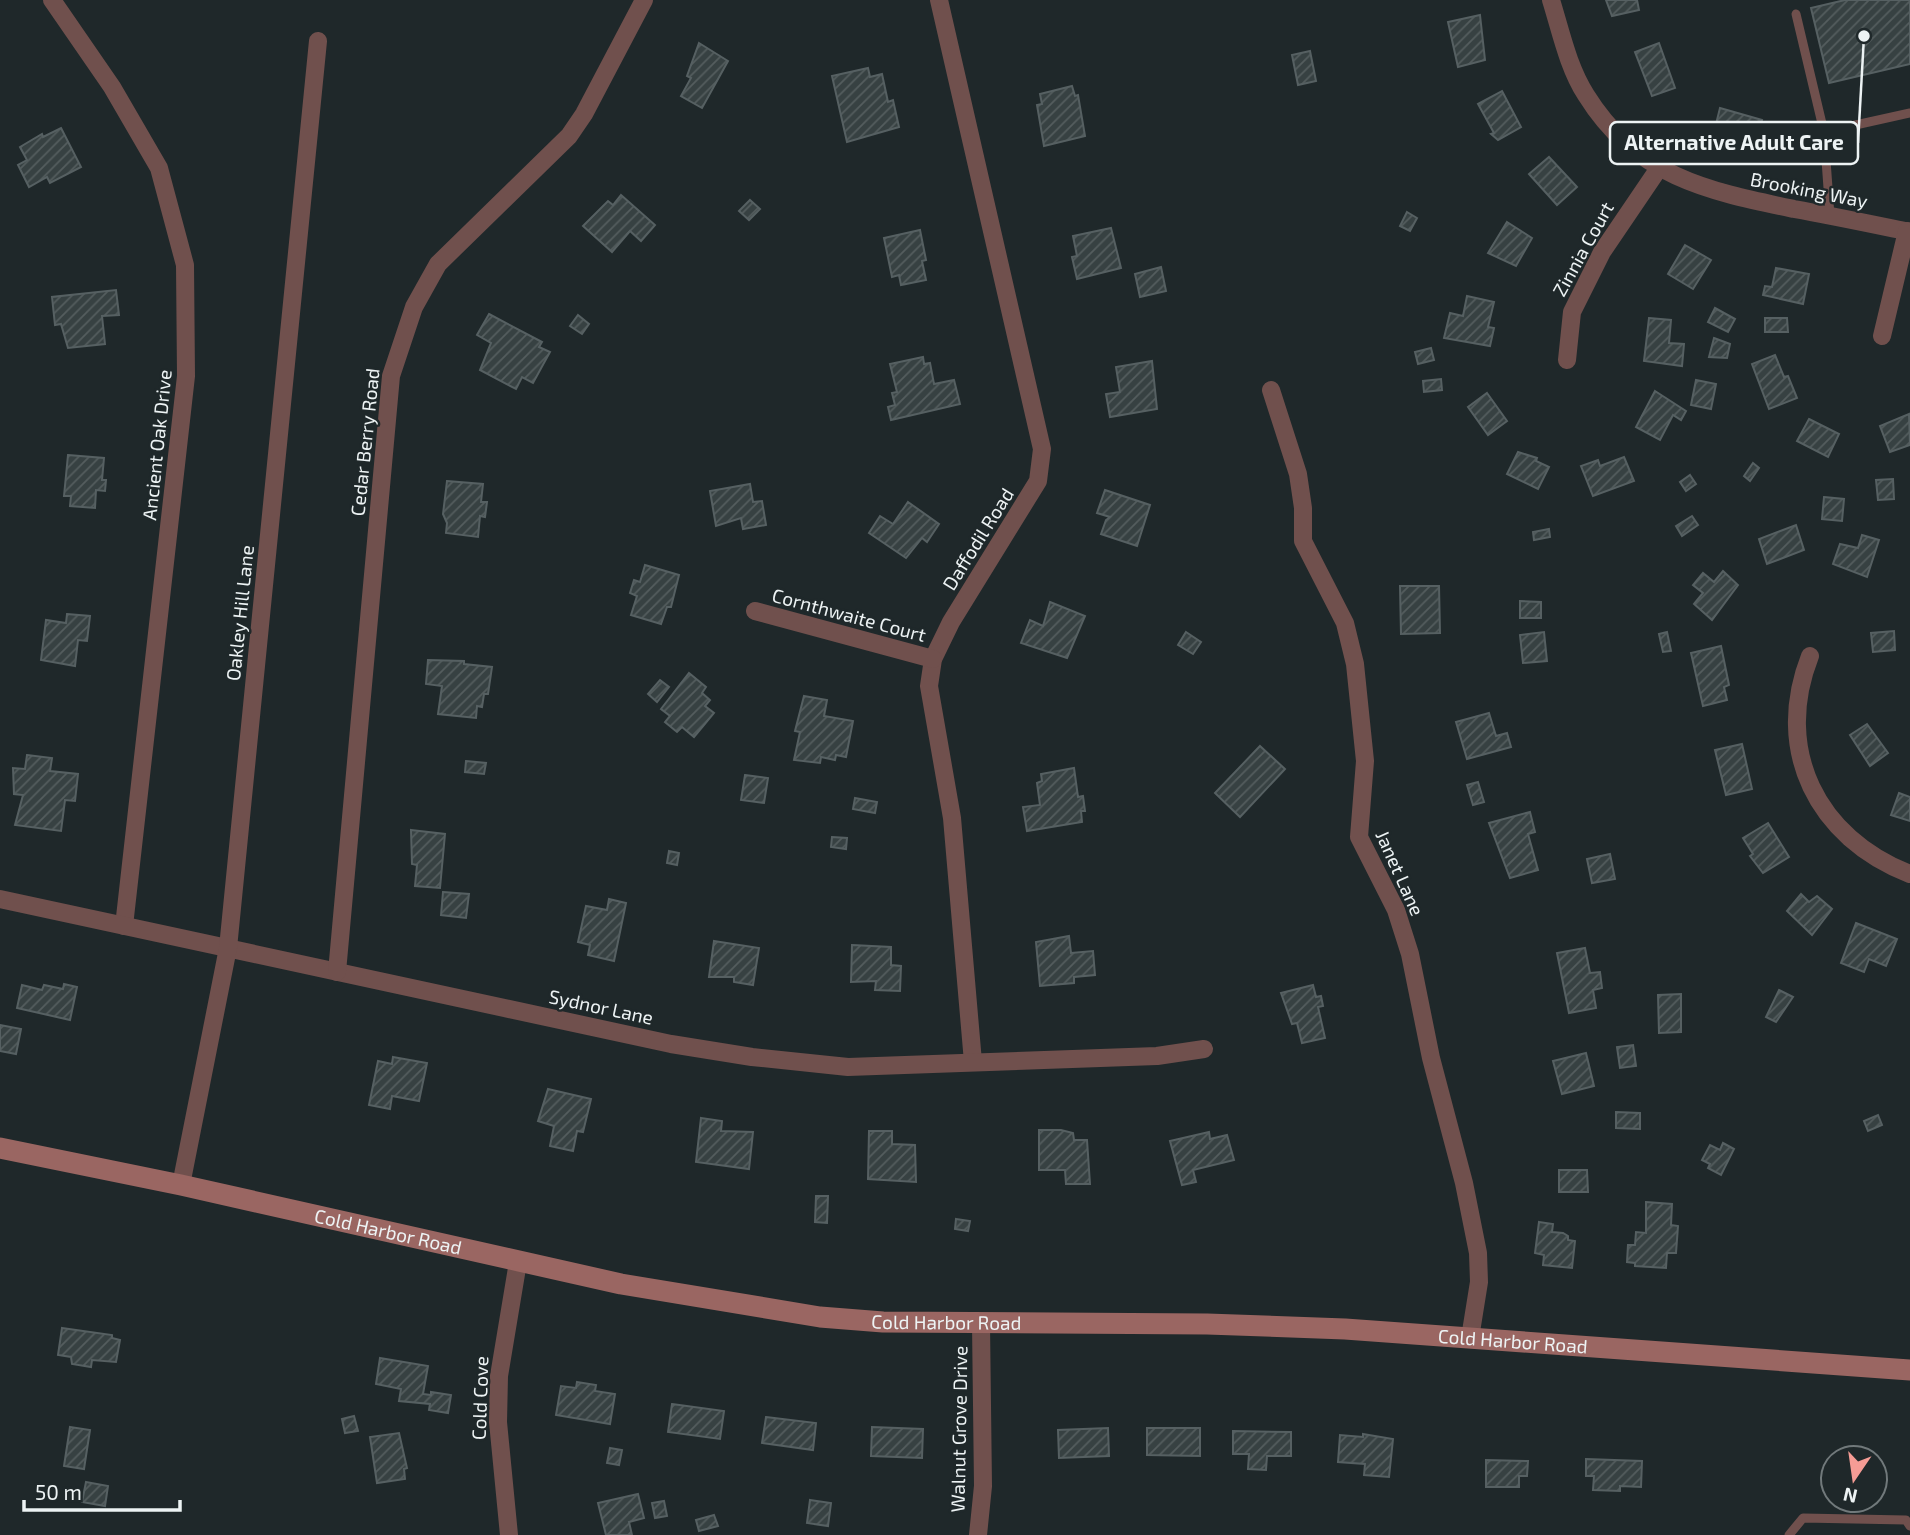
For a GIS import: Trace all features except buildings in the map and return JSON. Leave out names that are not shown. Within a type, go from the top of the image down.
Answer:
[{"type":"main road","name":"Cold Harbor Road","points":[[0,1148],[181,1185],[518,1262],[712,1301],[820,1317],[981,1324],[1206,1324],[1470,1338],[1910,1370]]},
{"type":"street","name":"Ancient Oak Drive","points":[[52,0],[112,87],[159,168],[185,265],[186,376],[124,926]]},
{"type":"street","name":"Cedar Berry Road","points":[[337,972],[390,390],[400,343],[414,307],[438,264],[569,136],[584,114],[645,0]]},
{"type":"street","name":"Daffodil Road","points":[[939,0],[1042,449],[1038,481],[958,610],[933,659],[929,686],[932,716],[952,818],[974,1062]]},
{"type":"street","name":"Brooking Way","points":[[1551,0],[1574,73],[1586,96],[1605,122],[1628,146],[1659,168],[1714,192],[1908,232]]},
{"type":"street","name":"Oakley Hill Lane","points":[[181,1185],[228,948],[318,41]]},
{"type":"street","name":"Zinnia Court","points":[[1567,360],[1572,313],[1602,252],[1659,168]]},
{"type":"street","points":[[1882,336],[1908,232]]},
{"type":"street","name":"Janet Lane","points":[[1271,390],[1298,474],[1303,541],[1345,623],[1355,664],[1365,761],[1359,837],[1395,910],[1410,954],[1432,1058],[1464,1183],[1478,1253],[1479,1282],[1470,1338]]},
{"type":"street","name":"Cornthwaite Court","points":[[755,611],[933,659]]},
{"type":"street","points":[[1810,656],[1800,681],[1796,720],[1800,759],[1810,784],[1843,832],[1885,865],[1910,874]]},
{"type":"street","name":"Sydnor Lane","points":[[0,899],[671,1044],[752,1058],[848,1066],[1157,1056],[1204,1049]]},
{"type":"street","name":"Cold Cove","points":[[509,1535],[498,1422],[499,1376],[518,1262]]},
{"type":"street","name":"Walnut Grove Drive","points":[[978,1535],[983,1486],[981,1324]]},
{"type":"lane","points":[[1796,14],[1824,132],[1830,216]]},
{"type":"lane","points":[[1824,132],[1910,113]]},
{"type":"lane","points":[[1789,1535],[1803,1518],[1906,1520],[1910,1526]]},
{"type":"place","name":"Alternative Adult Care","points":[[1864,36]]}]
